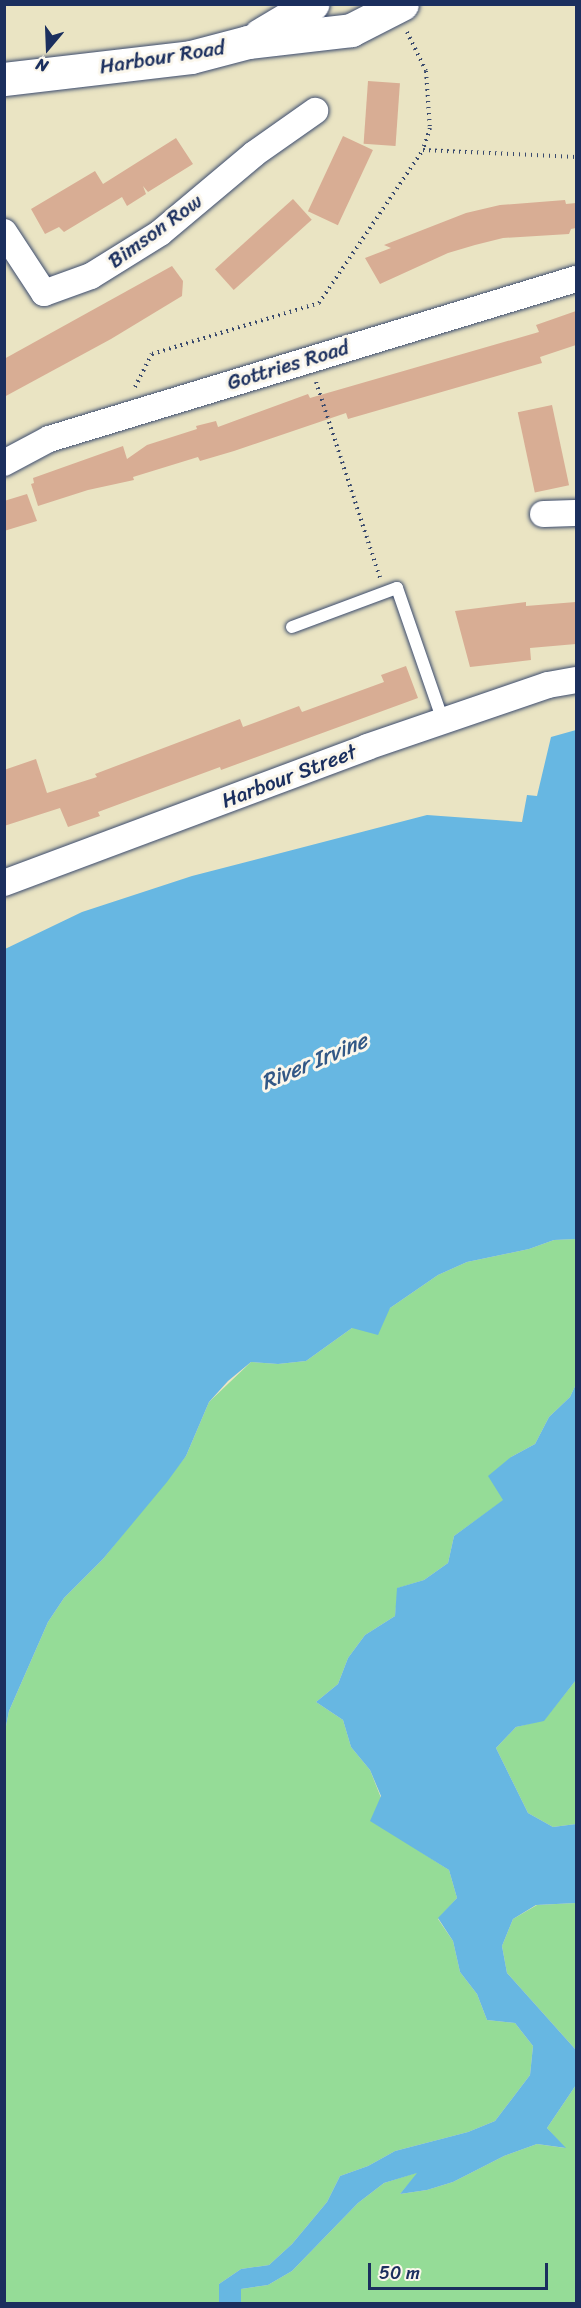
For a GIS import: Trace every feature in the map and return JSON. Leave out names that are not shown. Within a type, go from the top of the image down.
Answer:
[{"type":"street","name":"Harbour Road","points":[[248,42],[312,4]]},
{"type":"street","name":"Harbour Road","points":[[4,80],[191,57],[248,42],[351,30],[405,18]]},
{"type":"street","name":"Bimson Row","points":[[4,232],[44,293],[91,276],[160,232],[254,154],[315,111]]},
{"type":"street","name":"Gottries Road","points":[[4,463],[49,439],[576,279]]},
{"type":"street","points":[[543,514],[576,513]]},
{"type":"street","name":"Harbour Street","points":[[4,883],[443,721],[548,685],[576,680]]},
{"type":"lane","points":[[292,627],[397,588],[443,721]]},
{"type":"path","points":[[120,417],[152,354],[319,303],[423,150],[430,128],[426,71],[405,18]]},
{"type":"path","points":[[423,150],[576,157]]},
{"type":"path","points":[[309,359],[385,593]]},
{"type":"green space","points":[[576,1239],[576,1384],[570,1397],[549,1417],[535,1444],[511,1457],[504,1500],[454,1536],[448,1563],[424,1580],[398,1588],[395,1616],[365,1635],[348,1658],[338,1684],[316,1702],[343,1720],[351,1747],[370,1770],[396,1836],[449,1870],[457,1898],[438,1919],[453,1941],[460,1972],[477,1994],[487,2020],[515,2023],[533,2046],[530,2075],[495,2121],[468,2132],[395,2151],[368,2166],[340,2176],[327,2202],[292,2244],[269,2265],[241,2269],[219,2284],[219,2303],[5,2304],[5,1731],[9,1711],[48,1622],[64,1598],[103,1559],[186,1456],[209,1402],[251,1362],[278,1364],[306,1361],[352,1328],[390,1308],[438,1275],[467,1262],[529,1249],[554,1240]]},
{"type":"green space","points":[[576,1680],[576,1824],[553,1827],[528,1813],[496,1748],[516,1727],[544,1720]]},
{"type":"green space","points":[[576,1903],[576,2050],[507,1973],[502,1946],[513,1919],[537,1905]]},
{"type":"green space","points":[[576,2085],[576,2303],[241,2304],[241,2289],[268,2285],[292,2271],[358,2203],[384,2183],[419,2172],[400,2194],[427,2190],[453,2182],[504,2156],[537,2144],[565,2148],[547,2128]]},
{"type":"water","name":"River Irvine","points":[[576,730],[576,1239],[554,1240],[529,1249],[467,1262],[438,1275],[390,1308],[378,1335],[352,1328],[306,1361],[278,1364],[251,1362],[228,1381],[209,1402],[186,1456],[167,1482],[103,1559],[64,1598],[48,1622],[9,1711],[5,1731],[5,949],[82,912],[192,876],[427,815],[522,822],[527,795],[537,796],[551,737]]},
{"type":"water","points":[[576,1384],[576,1680],[544,1721],[516,1727],[496,1748],[528,1813],[553,1827],[576,1824],[576,1903],[536,1905],[513,1919],[502,1946],[507,1973],[576,2050],[576,2085],[547,2128],[566,2148],[537,2144],[504,2156],[453,2182],[427,2190],[400,2194],[417,2173],[384,2183],[358,2203],[292,2271],[268,2285],[241,2289],[241,2303],[219,2303],[219,2284],[241,2269],[269,2265],[292,2244],[327,2202],[340,2176],[368,2166],[395,2151],[468,2132],[495,2121],[530,2075],[533,2046],[515,2023],[487,2020],[477,1994],[460,1972],[453,1941],[438,1918],[457,1898],[449,1870],[370,1821],[381,1796],[370,1770],[351,1747],[343,1720],[316,1702],[338,1684],[348,1658],[365,1635],[395,1616],[397,1588],[424,1580],[448,1563],[454,1536],[503,1500],[488,1476],[511,1457],[535,1444],[549,1417],[570,1397]]},
{"type":"building","points":[[368,81],[400,83],[396,146],[364,144]]},
{"type":"building","points":[[343,136],[373,150],[338,225],[308,211]]},
{"type":"building","points":[[176,138],[193,164],[148,192],[143,186],[146,194],[127,206],[122,197],[64,232],[59,227],[45,234],[31,209],[95,171],[103,184]]},
{"type":"building","points":[[293,199],[312,220],[234,290],[215,269]]},
{"type":"building","points":[[565,200],[566,204],[576,203],[576,228],[571,229],[569,234],[503,238],[475,245],[448,253],[380,284],[365,258],[391,248],[384,245],[466,213],[500,205]]},
{"type":"building","points":[[172,266],[183,281],[182,296],[111,339],[4,397],[4,359]]},
{"type":"building","points":[[576,311],[576,345],[540,357],[542,363],[348,419],[346,413],[234,451],[200,461],[198,457],[133,477],[134,480],[88,490],[38,506],[31,484],[34,483],[33,478],[123,446],[127,459],[147,445],[197,429],[196,426],[216,421],[218,427],[308,394],[310,398],[539,332],[536,325]]},
{"type":"building","points":[[552,405],[569,485],[535,492],[518,412]]},
{"type":"building","points":[[27,494],[37,521],[4,531],[4,501]]},
{"type":"building","points":[[526,602],[526,606],[576,602],[576,644],[530,648],[531,660],[470,667],[455,611]]},
{"type":"building","points":[[406,666],[418,698],[221,770],[220,767],[98,812],[100,816],[68,827],[60,808],[4,826],[4,770],[36,759],[47,793],[97,777],[95,774],[240,719],[243,727],[299,706],[302,712],[384,682],[381,675]]}]
